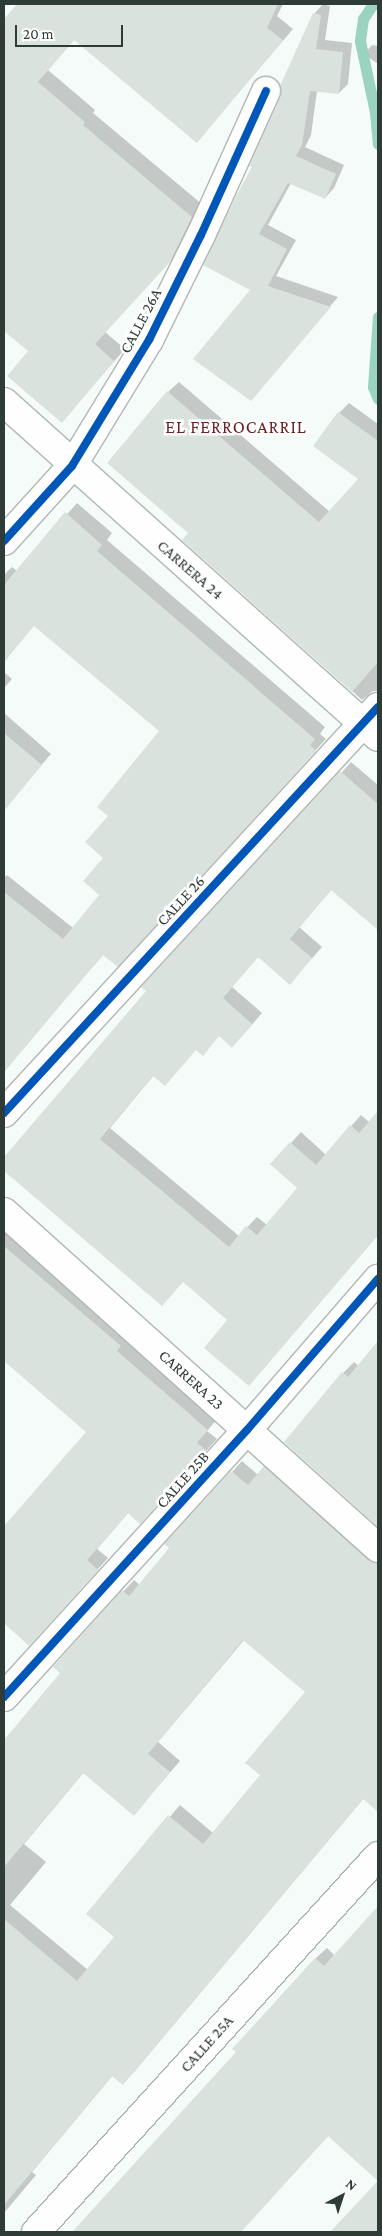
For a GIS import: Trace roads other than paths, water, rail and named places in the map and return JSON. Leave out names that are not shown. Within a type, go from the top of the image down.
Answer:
[{"type":"street","name":"CALLE 26A","points":[[4,541],[72,466],[149,340],[201,235],[266,92]]},
{"type":"street","name":"CARRERA 24","points":[[4,402],[72,466],[373,722]]},
{"type":"street","name":"CALLE 26","points":[[4,1113],[373,722]]},
{"type":"street","name":"CARRERA 23","points":[[4,1212],[378,1548]]},
{"type":"street","name":"CALLE 25B","points":[[4,1697],[247,1430],[378,1279]]},
{"type":"street","name":"CALLE 25A","points":[[36,2232],[378,1856]]},
{"type":"waterway","points":[[373,4],[363,19],[360,41],[375,112],[378,144]]},
{"type":"waterway","points":[[378,317],[373,387],[378,399]]},
{"type":"district","name":"EL FERROCARRIL","points":[[236,427]]}]
